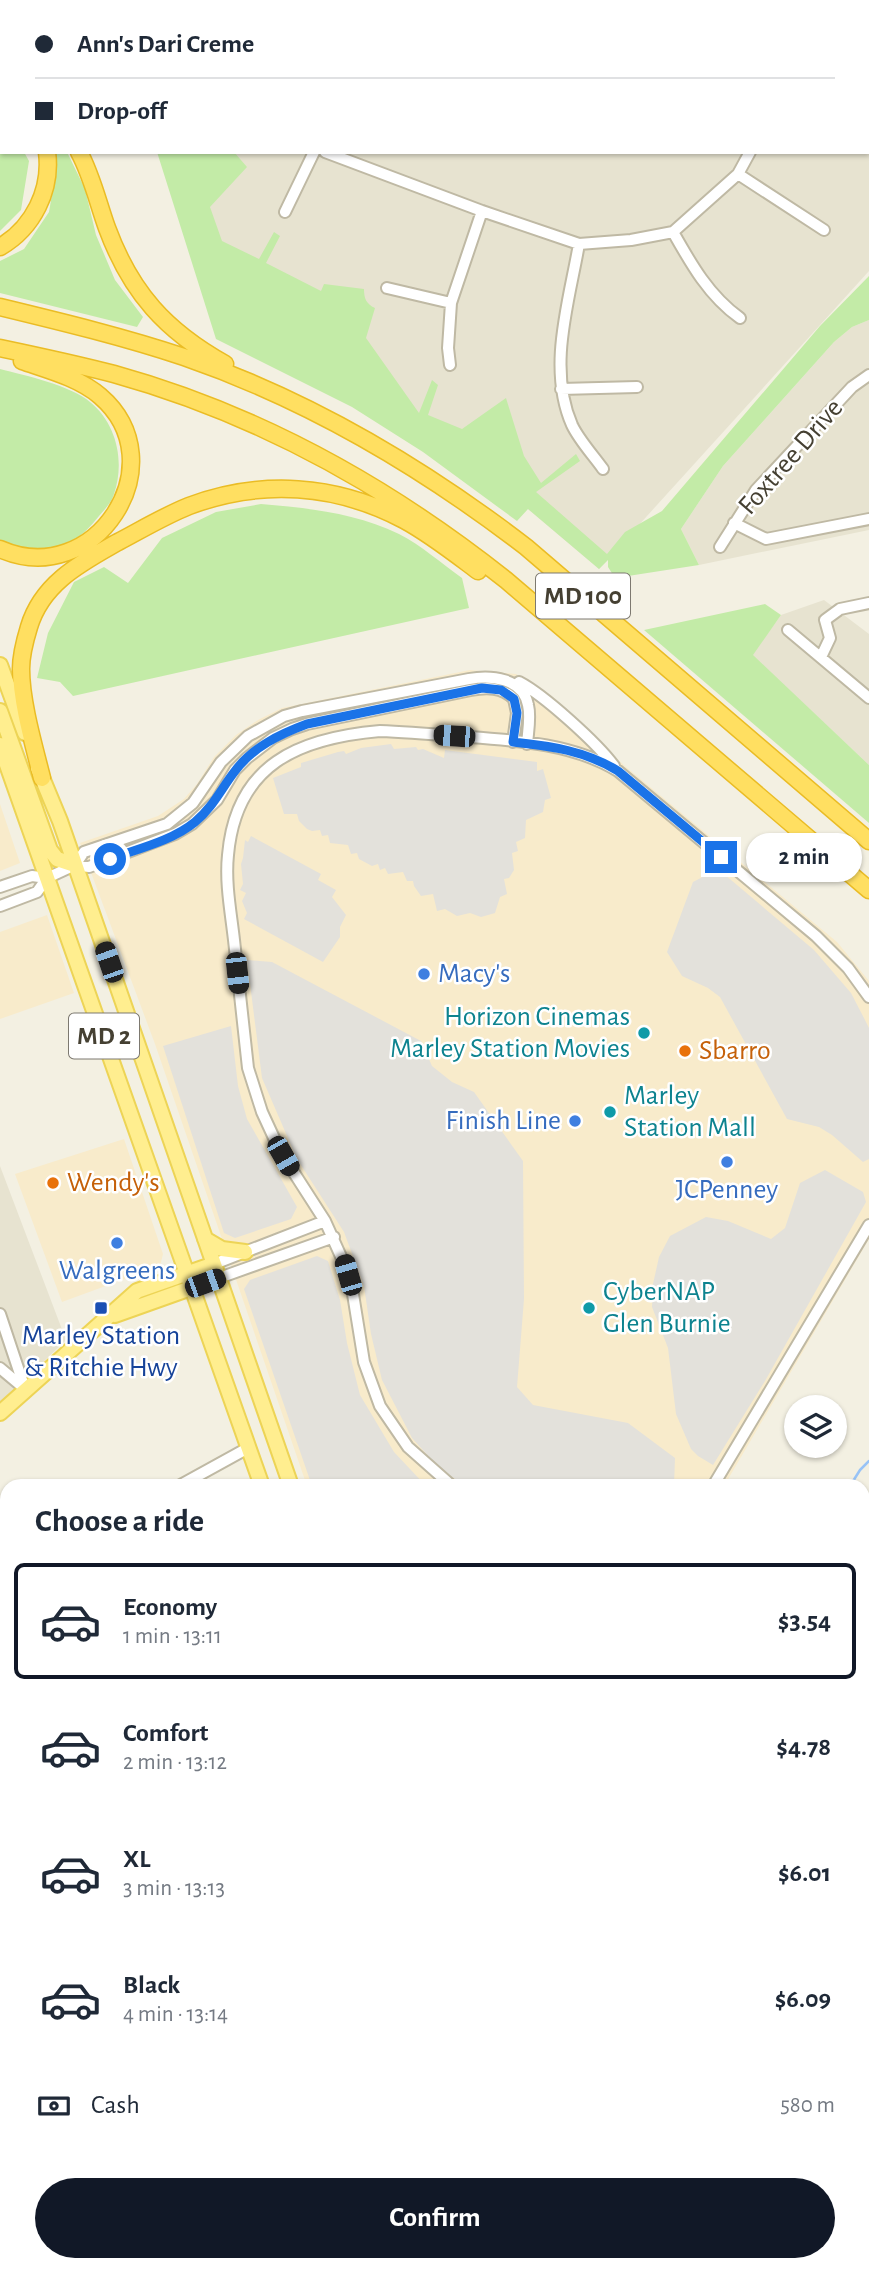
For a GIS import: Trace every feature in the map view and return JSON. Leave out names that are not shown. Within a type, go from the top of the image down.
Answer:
[{"type":"highway","points":[[0,247],[32,220],[45,187],[47,154]]},
{"type":"highway","points":[[80,154],[96,190],[115,249],[127,274],[144,299],[162,320],[181,336],[269,391]]},
{"type":"highway","name":"MD 100","points":[[0,307],[126,339],[185,358],[269,391],[377,445],[480,511],[578,591],[869,841]]},
{"type":"highway","points":[[0,351],[70,379],[101,397],[111,408],[126,436],[130,466],[128,484],[118,509],[104,530],[91,540],[75,550],[43,557],[27,557],[0,549]]},
{"type":"highway","name":"MD 100","points":[[0,351],[103,371],[174,393],[232,415],[360,478],[452,538],[574,637],[869,890]]},
{"type":"highway","points":[[42,778],[21,669],[30,625],[43,600],[63,575],[81,563],[161,519],[221,496],[254,489],[289,488],[349,497],[377,507],[438,541],[574,637]]},
{"type":"main road","name":"MD 2","points":[[0,665],[75,865],[289,1479]]},
{"type":"main road","points":[[0,711],[50,850],[57,859],[75,865]]},
{"type":"main road","name":"MD 2","points":[[0,745],[259,1479]]},
{"type":"main road","points":[[205,1240],[222,1249],[245,1252]]},
{"type":"main road","points":[[0,1413],[137,1291],[187,1273],[216,1271]]},
{"type":"main road","points":[[104,1319],[191,1287],[216,1271]]},
{"type":"street","points":[[285,212],[313,154]]},
{"type":"street","points":[[330,154],[579,244],[631,240],[673,232],[738,174],[749,154]]},
{"type":"street","points":[[738,174],[824,230]]},
{"type":"street","points":[[450,365],[448,348],[451,303],[482,211]]},
{"type":"street","points":[[673,232],[708,287],[723,306],[740,318]]},
{"type":"street","points":[[579,244],[562,343],[561,389],[573,427],[603,469]]},
{"type":"street","points":[[387,288],[451,303]]},
{"type":"street","name":"Foxtree Drive","points":[[720,547],[756,490],[852,387],[869,375]]},
{"type":"street","points":[[561,389],[637,387]]},
{"type":"street","points":[[734,523],[766,540],[869,519]]},
{"type":"street","points":[[821,657],[830,638],[825,620],[841,609],[869,603]]},
{"type":"street","points":[[788,630],[869,698]]},
{"type":"street","points":[[493,677],[515,685],[527,699],[527,744]]},
{"type":"street","points":[[0,906],[37,892],[47,878],[75,865],[84,852],[167,824],[193,803],[209,778],[248,736],[273,721],[302,711],[469,679],[511,679],[532,691],[602,750],[618,771]]},
{"type":"street","points":[[75,865],[89,867],[176,834],[192,824],[217,800],[235,770],[247,758],[273,738],[307,724],[492,688],[501,690],[514,699],[517,713],[513,742]]},
{"type":"street","points":[[444,1479],[408,1447],[380,1406],[364,1362],[352,1289],[334,1237],[280,1151],[258,1102],[248,1068],[228,856],[236,819],[250,789],[265,770],[287,754],[320,741],[388,731],[513,742],[575,751],[602,761],[618,771],[816,936],[849,968],[869,998]]},
{"type":"street","points":[[0,887],[32,876],[47,878]]},
{"type":"street","points":[[216,1271],[245,1252],[325,1221]]},
{"type":"street","points":[[717,1479],[869,1225]]},
{"type":"street","points":[[216,1271],[334,1237]]},
{"type":"street","points":[[0,1314],[25,1389]]},
{"type":"street","points":[[0,1368],[25,1389]]},
{"type":"street","points":[[192,1479],[248,1448]]},
{"type":"shaded area","points":[[184,154],[869,154],[869,271],[599,569],[528,509],[248,325]]},
{"type":"shaded area","points":[[869,320],[869,530],[699,565],[681,529],[723,466],[834,342],[852,327]]},
{"type":"shaded area","points":[[824,600],[869,634],[869,765],[752,655],[781,615]]},
{"type":"shaded area","points":[[470,670],[516,674],[544,692],[626,767],[837,942],[869,981],[869,1239],[728,1479],[305,1479],[155,1044],[80,843],[158,816],[184,799],[214,757],[236,735],[282,708]]},
{"type":"shaded area","points":[[391,744],[394,749],[416,747],[444,758],[445,750],[537,762],[537,771],[543,769],[551,798],[545,800],[543,812],[526,820],[525,838],[516,842],[518,851],[512,853],[514,870],[509,878],[504,879],[507,894],[500,897],[495,913],[481,917],[470,913],[457,916],[445,909],[437,911],[433,894],[421,896],[413,881],[407,881],[403,872],[388,874],[385,868],[380,870],[378,864],[372,866],[359,859],[357,853],[351,854],[348,845],[330,843],[328,835],[322,836],[320,830],[307,829],[299,821],[297,814],[284,814],[273,778],[301,767],[301,763],[338,752],[344,751],[346,754],[361,748]]},
{"type":"shaded area","points":[[0,804],[20,863],[0,871]]},
{"type":"shaded area","points":[[251,836],[321,874],[318,880],[336,890],[332,897],[346,915],[340,927],[340,937],[323,962],[244,919],[247,913],[242,901],[246,893],[240,890],[243,884],[241,864],[245,840],[248,842]]},
{"type":"shaded area","points":[[718,869],[814,950],[851,993],[869,1028],[869,1159],[863,1162],[819,1127],[787,1119],[720,997],[682,976],[667,952],[693,882]]},
{"type":"shaded area","points":[[47,915],[74,993],[0,1019],[0,932]]},
{"type":"shaded area","points":[[247,960],[272,962],[421,1041],[432,1066],[452,1082],[474,1092],[523,1161],[524,1299],[517,1387],[533,1405],[628,1423],[675,1458],[674,1479],[455,1479],[442,1471],[412,1438],[382,1380],[371,1334],[364,1286],[344,1232],[297,1159],[262,1078]]},
{"type":"shaded area","points":[[231,1026],[238,1086],[247,1119],[297,1207],[291,1219],[235,1238],[224,1233],[163,1046]]},
{"type":"shaded area","points":[[124,1139],[163,1254],[160,1266],[62,1302],[15,1174]]},
{"type":"shaded area","points":[[0,1166],[66,1340],[0,1404]]},
{"type":"shaded area","points":[[825,1170],[863,1192],[866,1202],[765,1381],[713,1465],[691,1449],[676,1414],[668,1348],[652,1307],[653,1284],[659,1257],[670,1236],[706,1217],[728,1221],[771,1239],[785,1228],[800,1183]]},
{"type":"shaded area","points":[[317,1256],[328,1261],[340,1300],[360,1395],[394,1452],[419,1479],[310,1479],[244,1289],[250,1280]]},
{"type":"green space","points":[[0,154],[25,154],[29,161],[21,210],[0,231]]},
{"type":"green space","points":[[55,154],[68,154],[85,189],[96,235],[115,280],[143,317],[137,327],[0,293],[0,261],[24,249],[49,212],[55,177]]},
{"type":"green space","points":[[158,154],[236,154],[247,167],[210,207],[222,241],[259,259],[274,232],[280,236],[266,263],[321,291],[324,284],[364,289],[366,300],[375,308],[366,338],[419,413],[432,380],[438,385],[428,415],[462,429],[506,398],[524,456],[541,483],[576,454],[580,461],[536,492],[607,554],[625,532],[662,511],[820,326],[869,276],[869,320],[852,327],[834,342],[723,466],[681,529],[699,565],[615,578],[608,567],[608,560],[599,569],[528,509],[517,521],[423,452],[352,407],[216,339]]},
{"type":"green space","points":[[0,369],[47,382],[82,396],[99,411],[112,432],[119,469],[113,497],[85,532],[61,546],[42,549],[15,546],[0,541]]},
{"type":"green space","points":[[261,504],[349,516],[399,534],[462,578],[469,608],[73,696],[60,682],[37,678],[48,633],[74,582],[104,567],[128,583],[162,538],[216,512]]},
{"type":"green space","points":[[765,604],[781,615],[753,655],[869,765],[869,823],[644,630]]},
{"type":"waterway","points":[[854,1479],[869,1461]]},
{"type":"place","name":"Macy's","points":[[424,974]]},
{"type":"place","name":"Horizon Cinemas Marley Station Movies","points":[[644,1033]]},
{"type":"place","name":"Sbarro","points":[[685,1051]]},
{"type":"place","name":"Marley Station Mall","points":[[610,1112]]},
{"type":"place","name":"Finish Line","points":[[575,1121]]},
{"type":"place","name":"JCPenney","points":[[727,1162]]},
{"type":"place","name":"Wendy's","points":[[53,1183]]},
{"type":"place","name":"Walgreens","points":[[117,1243]]},
{"type":"place","name":"Marley Station & Ritchie Hwy","points":[[101,1308]]},
{"type":"place","name":"CyberNAP Glen Burnie","points":[[589,1308]]},
{"type":"route","points":[[110,859],[176,834],[192,824],[208,811],[235,770],[247,758],[273,738],[292,729],[482,688],[501,690],[514,699],[517,713],[513,742],[575,751],[602,761],[618,771],[721,857]]}]
